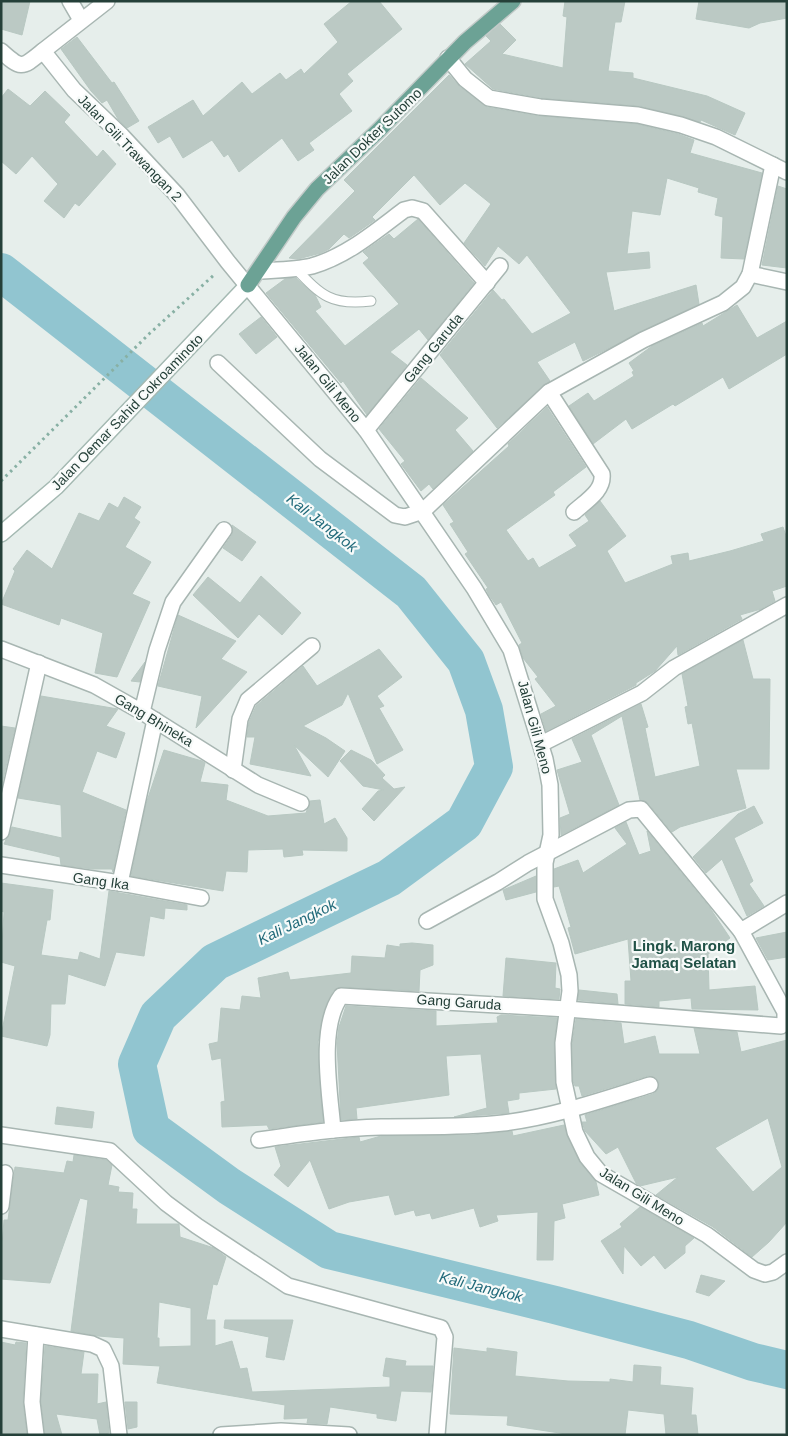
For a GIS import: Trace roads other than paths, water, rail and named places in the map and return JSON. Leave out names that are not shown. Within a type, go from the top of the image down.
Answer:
[{"type":"main road","name":"Jalan Dokter Sutomo","points":[[248,285],[294,217],[317,189],[379,130],[448,58],[513,1]]},
{"type":"street","points":[[70,1],[81,20]]},
{"type":"street","points":[[1,51],[15,63],[21,66],[26,65],[81,20],[108,1]]},
{"type":"street","name":"Jalan Gili Trawangan 2","points":[[43,52],[74,90],[122,136],[177,195],[248,285]]},
{"type":"street","points":[[218,363],[320,459],[395,515],[405,517],[423,511],[549,392],[643,340],[723,303],[743,287],[750,274],[780,168],[716,137],[681,124],[638,115],[540,107],[488,98],[465,79],[448,58]]},
{"type":"street","points":[[259,271],[311,266],[332,258],[351,248],[404,210],[412,208],[423,210],[487,282]]},
{"type":"street","name":"Gang Garuda","points":[[366,430],[500,266]]},
{"type":"street","points":[[750,274],[787,282]]},
{"type":"street","name":"Jalan Oemar Sahid Cokroaminoto","points":[[1,534],[56,487],[248,285]]},
{"type":"street","name":"Jalan Gili Meno","points":[[248,285],[366,430],[423,511],[511,650],[541,744],[551,792],[552,817],[544,884],[545,899],[566,958],[570,991],[563,1063],[575,1132],[586,1157],[601,1174],[707,1235],[754,1270],[765,1274],[773,1272],[787,1262]]},
{"type":"street","points":[[549,392],[602,474],[603,482],[600,488],[574,512]]},
{"type":"street","points":[[142,712],[157,650],[173,602],[224,530]]},
{"type":"street","points":[[541,744],[642,692],[674,668],[787,605]]},
{"type":"street","points":[[233,770],[240,719],[248,700],[312,646]]},
{"type":"street","name":"Gang Bhineka","points":[[1,649],[94,685],[156,720],[258,785],[301,803]]},
{"type":"street","points":[[1,832],[39,663]]},
{"type":"street","points":[[120,882],[156,720]]},
{"type":"street","points":[[427,921],[549,852],[629,810],[641,809],[741,931],[787,904]]},
{"type":"street","name":"Gang Ika","points":[[1,865],[120,882],[201,898]]},
{"type":"street","name":"Gang Garuda","points":[[332,1130],[329,1034],[335,1003],[341,996],[352,995],[567,1009],[781,1026],[785,1022],[784,1012],[741,931]]},
{"type":"street","points":[[259,1140],[332,1130],[504,1123],[570,1110],[650,1085]]},
{"type":"street","points":[[1,1135],[110,1151],[166,1203],[197,1226],[288,1286],[441,1328],[445,1337],[437,1435]]},
{"type":"street","points":[[1,1206],[5,1174]]},
{"type":"street","points":[[1,1329],[92,1344],[103,1349],[111,1366],[119,1435]]},
{"type":"street","points":[[36,1335],[32,1402],[36,1435]]},
{"type":"street","points":[[221,1435],[281,1431],[349,1435]]},
{"type":"lane","points":[[294,268],[314,289],[330,298],[349,304],[371,301]]},
{"type":"waterway","name":"Kali Jangkok","points":[[1,272],[411,592],[466,661],[484,710],[494,767],[464,823],[389,878],[215,962],[158,1016],[137,1064],[151,1129],[229,1186],[329,1250],[689,1340],[753,1362],[787,1370]]},
{"type":"district","name":"Lingk. Marong Jamaq Selatan","points":[[684,954]]}]
